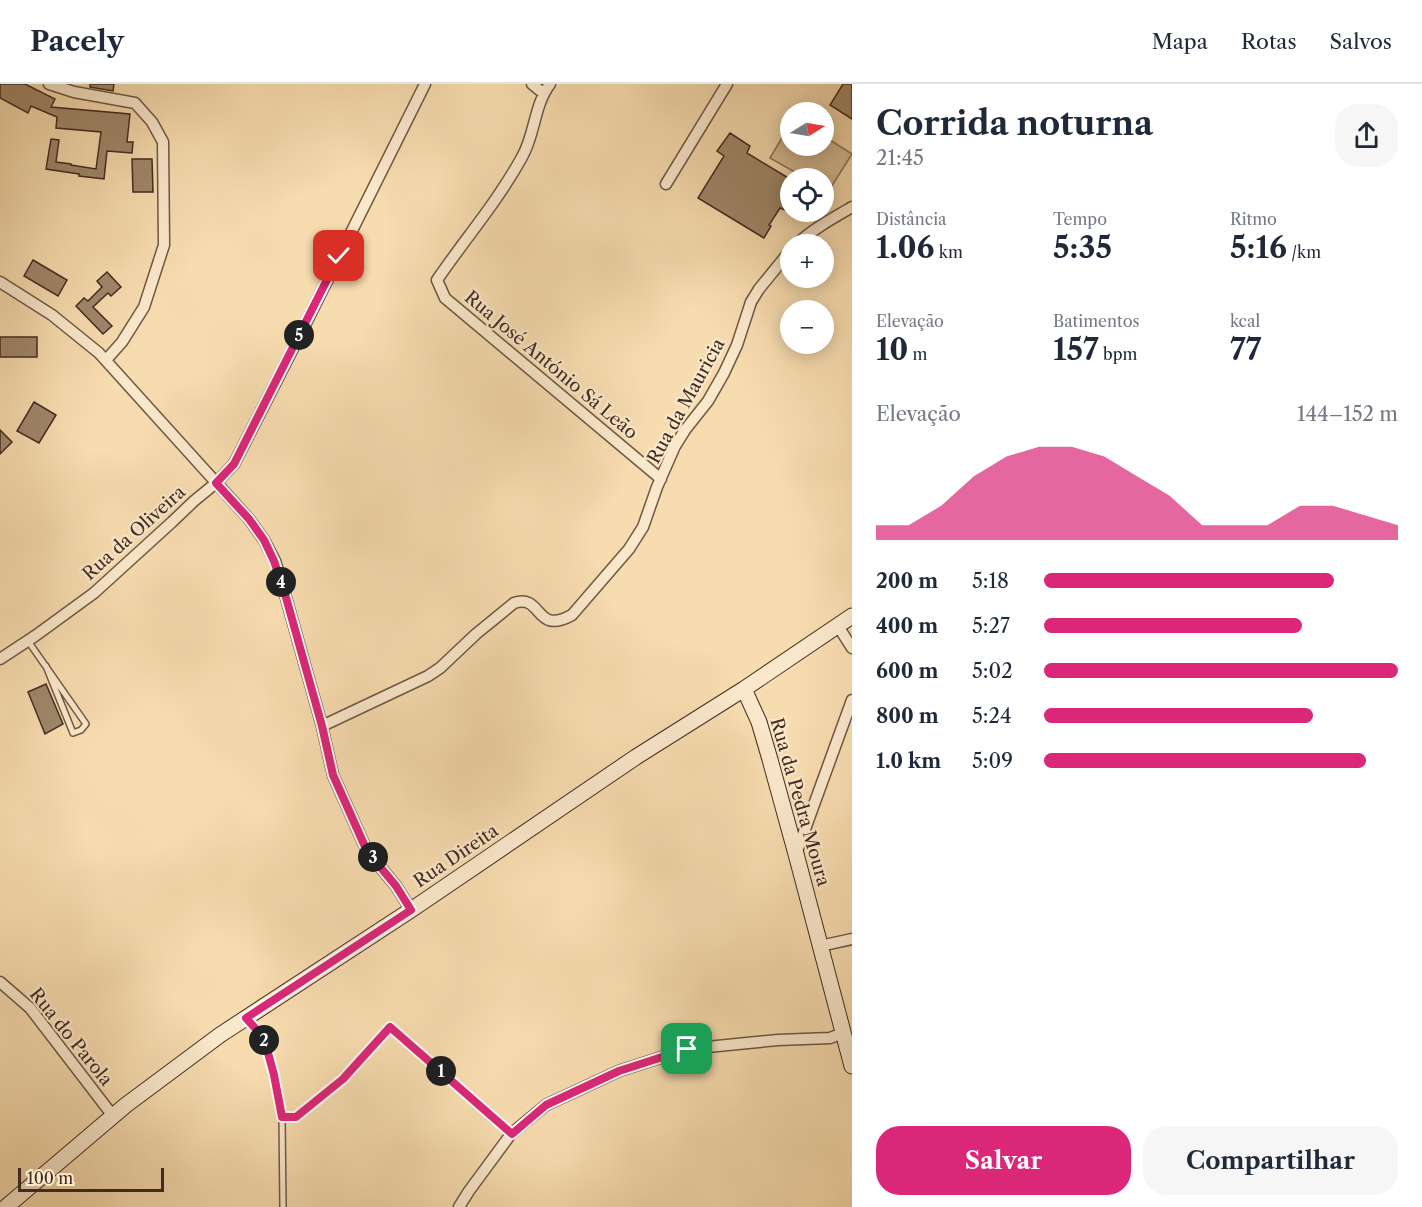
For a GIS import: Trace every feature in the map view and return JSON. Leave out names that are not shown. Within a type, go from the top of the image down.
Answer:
[{"type":"main road","name":"Rua Direita","points":[[6,1207],[113,1116],[220,1035],[411,910],[636,757],[744,689],[852,616]]},
{"type":"main road","name":"Rua da Pedra Moura","points":[[744,689],[759,722],[820,946],[847,1032],[852,1066]]},
{"type":"street","points":[[50,84],[74,92],[135,103],[152,122],[163,142],[164,245],[144,307],[122,342],[106,360]]},
{"type":"street","name":"Rua da Oliveira","points":[[0,659],[94,592],[216,483],[234,464],[424,84]]},
{"type":"street","points":[[532,84],[547,88]]},
{"type":"street","points":[[666,184],[727,84]]},
{"type":"street","name":"Rua José António Sá Leão","points":[[547,88],[524,155],[500,193],[437,280],[445,298],[661,479]]},
{"type":"street","points":[[809,234],[852,207]]},
{"type":"street","name":"Rua da Mauricia","points":[[322,726],[428,676],[514,603],[522,600],[527,602],[552,622],[572,615],[629,549],[643,527],[675,446],[708,401],[737,345],[751,302],[780,263]]},
{"type":"street","points":[[0,282],[52,315],[99,353],[249,519],[264,540],[285,594],[322,726],[333,775],[367,851],[396,886],[411,910]]},
{"type":"street","points":[[838,626],[852,648]]},
{"type":"street","points":[[796,854],[852,700]]},
{"type":"street","points":[[820,946],[852,939]]},
{"type":"street","name":"Rua do Parola","points":[[0,982],[30,1008],[113,1116]]},
{"type":"street","points":[[459,1207],[512,1134],[546,1105],[619,1071],[687,1049],[778,1040],[830,1038],[847,1032]]},
{"type":"lane","points":[[28,641],[46,666],[86,724],[81,730],[73,733],[46,666]]},
{"type":"lane","points":[[246,1018],[264,1038],[274,1075],[282,1117],[283,1207]]},
{"type":"lane","points":[[282,1117],[296,1117],[343,1079],[390,1027],[512,1134]]},
{"type":"shaded area","points":[[780,141],[780,156],[834,156],[834,142],[852,154],[834,182],[834,168],[788,168],[770,158]]},
{"type":"building","points":[[0,84],[25,84],[55,99],[51,107],[130,114],[127,142],[133,142],[132,153],[107,151],[104,179],[46,169],[51,139],[59,140],[56,162],[96,169],[101,132],[56,128],[57,117],[31,106],[28,113],[0,98]]},
{"type":"building","points":[[90,84],[114,84],[113,91],[90,87]]},
{"type":"building","points":[[843,84],[852,84],[852,119],[834,108],[834,102],[832,102]]},
{"type":"building","points":[[730,133],[750,146],[747,153],[780,173],[780,208],[764,238],[698,198],[724,156],[717,151]]},
{"type":"building","points":[[132,159],[152,159],[153,192],[133,192]]},
{"type":"building","points":[[33,260],[67,280],[58,296],[24,276]]},
{"type":"building","points":[[107,272],[121,287],[111,296],[108,293],[93,307],[112,326],[103,334],[76,306],[84,298],[88,301],[102,287],[97,281]]},
{"type":"building","points":[[0,337],[37,337],[37,357],[0,357]]},
{"type":"building","points":[[34,402],[56,415],[39,443],[17,431]]},
{"type":"building","points":[[0,430],[12,442],[0,454]]},
{"type":"building","points":[[46,684],[63,724],[45,734],[28,692]]},
{"type":"route","points":[[339,256],[234,464],[216,483],[249,519],[264,540],[274,561],[322,726],[333,775],[367,851],[396,886],[411,910],[246,1018],[264,1038],[282,1117],[296,1117],[343,1079],[390,1027],[512,1134],[546,1105],[619,1071],[687,1049]]}]
